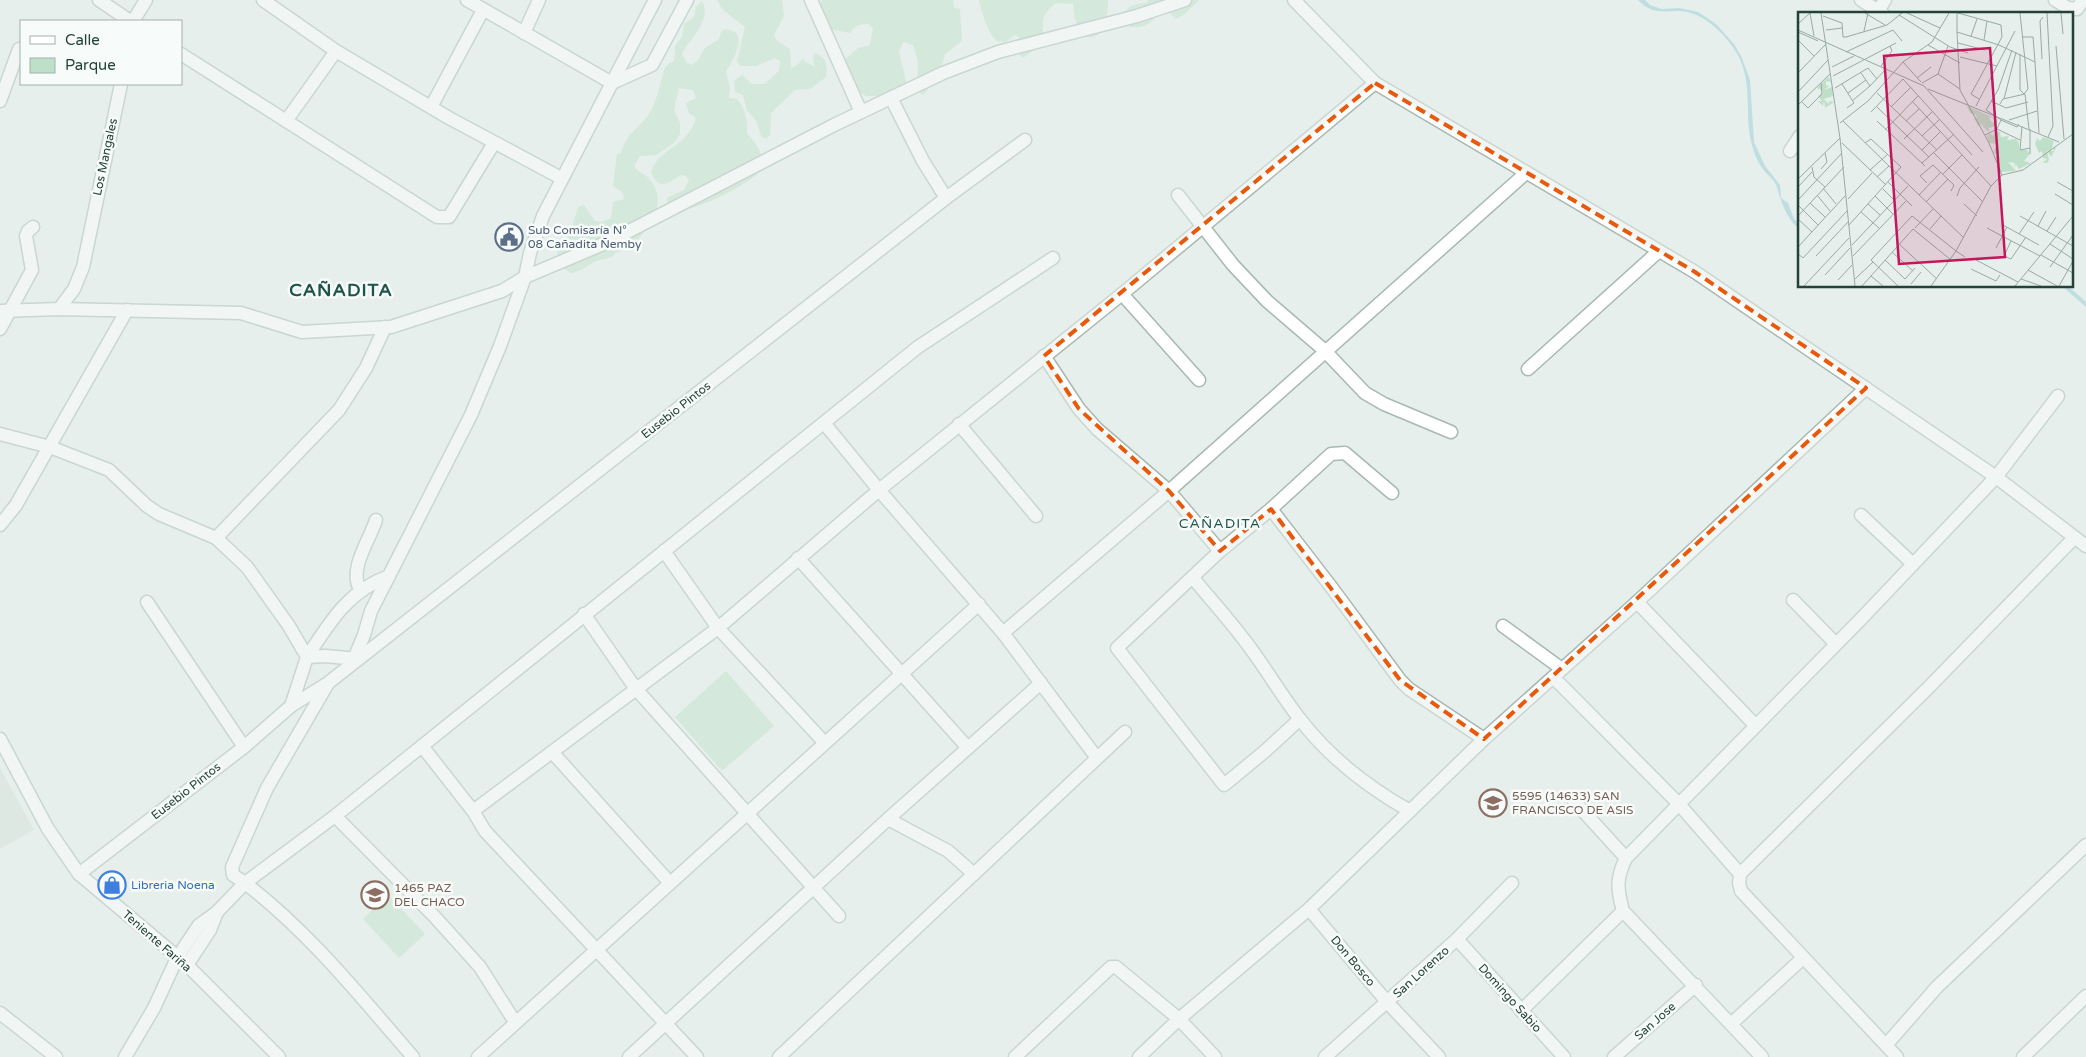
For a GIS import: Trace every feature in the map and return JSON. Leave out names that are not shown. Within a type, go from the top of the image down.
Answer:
[{"type":"street","points":[[99,0],[130,20]]},
{"type":"street","points":[[133,20],[146,0]]},
{"type":"street","points":[[263,0],[336,51],[494,143],[561,178]]},
{"type":"street","points":[[467,0],[612,83]]},
{"type":"street","points":[[524,33],[539,0]]},
{"type":"street","points":[[307,657],[325,656],[356,659],[371,611],[471,415],[500,346],[525,277],[530,253],[543,216],[561,178],[655,0]]},
{"type":"street","points":[[612,83],[652,65],[687,0]]},
{"type":"street","points":[[811,0],[861,112]]},
{"type":"street","points":[[5,311],[59,309],[241,313],[302,332],[386,327],[502,291],[525,277],[608,242],[861,112],[943,73],[998,52],[1102,26],[1185,0]]},
{"type":"street","points":[[1294,0],[1375,83],[1695,272],[1996,477],[2086,546]]},
{"type":"street","points":[[1861,0],[1880,10]]},
{"type":"street","points":[[2055,0],[2073,9],[2077,9],[2083,0]]},
{"type":"street","points":[[432,107],[483,10]]},
{"type":"street","points":[[0,101],[19,49]]},
{"type":"street","points":[[286,121],[336,51]]},
{"type":"street","points":[[182,55],[443,218],[448,217],[494,143]]},
{"type":"street","points":[[472,811],[718,628],[798,558],[958,424],[1122,294],[1375,83]]},
{"type":"street","name":"Los Mangales","points":[[59,309],[79,278],[121,85]]},
{"type":"street","points":[[891,98],[923,161],[946,198]]},
{"type":"street","points":[[1790,151],[1798,139]]},
{"type":"street","name":"Eusebio Pintos","points":[[79,874],[244,747],[291,706],[328,682],[946,198],[1025,140]]},
{"type":"street","points":[[1003,633],[1169,491],[1324,350],[1526,173]]},
{"type":"street","points":[[1178,195],[1233,266],[1267,301],[1324,350],[1373,398],[1451,432]]},
{"type":"street","points":[[0,328],[5,311],[32,270],[26,236],[33,227]]},
{"type":"street","points":[[1528,369],[1659,251]]},
{"type":"street","points":[[129,1056],[182,962],[199,924],[217,912],[236,889],[335,816],[918,347],[1053,258]]},
{"type":"street","points":[[1122,294],[1199,380]]},
{"type":"street","points":[[0,525],[16,505],[127,310]]},
{"type":"street","points":[[216,538],[339,410],[366,368],[386,327]]},
{"type":"street","points":[[1044,356],[1079,409],[1097,429],[1169,491],[1220,551]]},
{"type":"street","points":[[1139,1057],[1179,1018],[1308,909],[1484,739],[1637,602],[1866,388]]},
{"type":"street","points":[[1762,1057],[1732,1023],[1624,911],[1618,890],[1619,875],[1626,858],[1836,644],[1996,477],[2058,396]]},
{"type":"street","points":[[824,423],[879,490],[1003,633],[1096,758]]},
{"type":"street","points":[[958,424],[1036,516]]},
{"type":"street","points":[[0,434],[50,447],[109,470],[147,506],[159,514],[216,538],[247,567],[289,626],[307,657]]},
{"type":"street","points":[[1300,719],[1224,785],[1117,648],[1220,551],[1271,509],[1331,454],[1345,454],[1392,492]]},
{"type":"street","points":[[1271,509],[1400,680],[1409,689],[1484,739]]},
{"type":"street","points":[[1860,515],[1913,564]]},
{"type":"street","points":[[360,589],[356,575],[376,520]]},
{"type":"street","points":[[1897,1057],[1741,891],[1739,884],[1740,874],[1929,687],[2074,538]]},
{"type":"street","points":[[664,551],[718,628],[824,742]]},
{"type":"street","points":[[798,558],[968,748]]},
{"type":"street","points":[[291,706],[307,657],[346,603],[360,589],[389,576]]},
{"type":"street","points":[[1193,578],[1250,648],[1300,719],[1322,745],[1360,778],[1410,811]]},
{"type":"street","points":[[1793,600],[1836,644]]},
{"type":"street","points":[[147,602],[244,747]]},
{"type":"street","points":[[1637,602],[1755,725]]},
{"type":"street","points":[[478,1057],[515,1022],[597,951],[824,742],[979,604]]},
{"type":"street","points":[[584,614],[636,689],[839,916]]},
{"type":"street","points":[[1503,626],[1558,674],[1678,803],[1740,874]]},
{"type":"street","points":[[328,682],[267,788],[232,873],[270,902],[324,955],[412,1057]]},
{"type":"street","points":[[630,1057],[888,819],[1041,684]]},
{"type":"street","points":[[779,1057],[1125,732]]},
{"type":"street","name":"Teniente Fariña","points":[[0,738],[48,828],[79,874],[182,962],[279,1057]]},
{"type":"street","points":[[422,746],[485,831],[696,1057]]},
{"type":"street","points":[[552,752],[670,883]]},
{"type":"street","points":[[1574,802],[1626,858]]},
{"type":"street","points":[[335,816],[434,916],[480,968],[515,1022]]},
{"type":"street","points":[[888,819],[948,851],[974,874]]},
{"type":"street","points":[[1886,1045],[1937,987],[2086,845]]},
{"type":"street","name":"San Lorenzo","points":[[1326,1057],[1457,939],[1512,883]]},
{"type":"street","name":"Don Bosco","points":[[1308,909],[1387,1002],[1438,1057]]},
{"type":"street","points":[[1522,1011],[1624,911]]},
{"type":"street","name":"Domingo Sabio","points":[[1457,939],[1564,1057]]},
{"type":"street","points":[[1732,1023],[1803,958]]},
{"type":"street","points":[[1014,1057],[1111,967],[1116,967],[1179,1018],[1215,1057]]},
{"type":"street","name":"San Jose","points":[[1614,1057],[1696,985]]},
{"type":"street","points":[[2023,1057],[2086,996]]},
{"type":"street","points":[[0,1012],[56,1057]]},
{"type":"highlighted area","points":[[1375,83],[1695,272],[1866,388],[1484,739],[1400,680],[1271,509],[1220,551],[1169,491],[1079,409],[1044,356]]},
{"type":"shaded area","points":[[0,768],[34,830],[0,849]]},
{"type":"green space","points":[[717,0],[782,0],[784,16],[774,35],[776,40],[790,49],[791,68],[804,58],[804,61],[814,66],[815,70],[813,55],[816,53],[825,60],[826,77],[810,89],[795,90],[771,113],[770,135],[766,139],[761,136],[756,120],[747,111],[743,95],[735,92],[734,81],[742,75],[752,84],[764,84],[779,71],[780,61],[775,58],[756,66],[740,66],[737,61],[745,27],[723,10]]},
{"type":"green space","points":[[822,0],[953,0],[954,8],[960,9],[962,41],[945,54],[939,76],[923,95],[915,89],[918,67],[913,45],[903,42],[899,52],[907,85],[889,96],[866,96],[855,88],[844,60],[858,48],[870,45],[873,28],[869,24],[860,25],[850,33],[830,29],[820,7]]},
{"type":"green space","points":[[979,0],[1108,0],[1107,16],[1103,27],[1098,34],[1092,37],[1085,36],[1079,30],[1073,4],[1056,3],[1049,9],[1043,19],[1040,46],[1023,58],[1017,52],[1021,42],[1019,37],[1014,35],[1006,42],[995,39],[983,16]]},
{"type":"green space","points":[[1148,0],[1199,0],[1185,14],[1176,19],[1168,11],[1158,14],[1146,25],[1132,27],[1121,24],[1124,14],[1129,8],[1136,4],[1147,3]]},
{"type":"green space","points":[[702,1],[705,8],[702,22],[682,54],[686,62],[692,65],[698,60],[705,48],[719,39],[721,32],[725,29],[733,31],[737,35],[739,40],[737,51],[726,72],[730,87],[729,98],[737,99],[744,111],[747,120],[747,134],[760,151],[763,162],[762,167],[746,183],[699,206],[680,210],[669,208],[667,198],[684,190],[689,181],[686,176],[681,175],[668,183],[661,184],[657,182],[651,172],[661,157],[686,136],[696,118],[689,113],[686,103],[696,98],[693,90],[679,88],[674,110],[680,123],[680,134],[674,143],[656,155],[640,156],[634,166],[649,178],[655,188],[658,202],[651,222],[632,246],[616,253],[612,257],[596,261],[579,271],[571,273],[561,267],[557,253],[558,248],[570,234],[578,207],[584,205],[595,221],[601,222],[611,218],[613,202],[624,199],[622,192],[613,186],[617,154],[621,153],[627,139],[651,111],[665,68],[674,61],[675,46],[682,37],[684,24],[694,17],[696,7]]},
{"type":"green space","points":[[726,671],[774,726],[722,771],[675,717]]},
{"type":"green space","points":[[388,895],[425,934],[399,958],[363,919]]},
{"type":"water","points":[[1638,0],[1645,0],[1650,5],[1661,9],[1679,8],[1698,12],[1716,24],[1734,44],[1741,56],[1750,80],[1754,142],[1765,166],[1780,185],[1781,198],[1788,203],[1794,219],[1798,222],[1798,228],[1788,216],[1782,204],[1776,184],[1761,167],[1755,155],[1750,134],[1744,70],[1732,45],[1713,25],[1698,16],[1684,11],[1657,11],[1645,6]]},
{"type":"water","points":[[2064,288],[2070,288],[2086,302],[2086,307]]},
{"type":"place","name":"Sub Comisaría N° 08 Cañadita Ñemby","points":[[509,237]]},
{"type":"place","name":"5595 (14633) SAN FRANCISCO DE ASIS","points":[[1493,803]]},
{"type":"place","name":"Libreria Noena","points":[[112,885]]},
{"type":"place","name":"1465 PAZ DEL CHACO","points":[[375,895]]},
{"type":"district","name":"CAÑADITA","points":[[341,290]]},
{"type":"district","name":"CAÑADITA","points":[[1220,523]]}]
